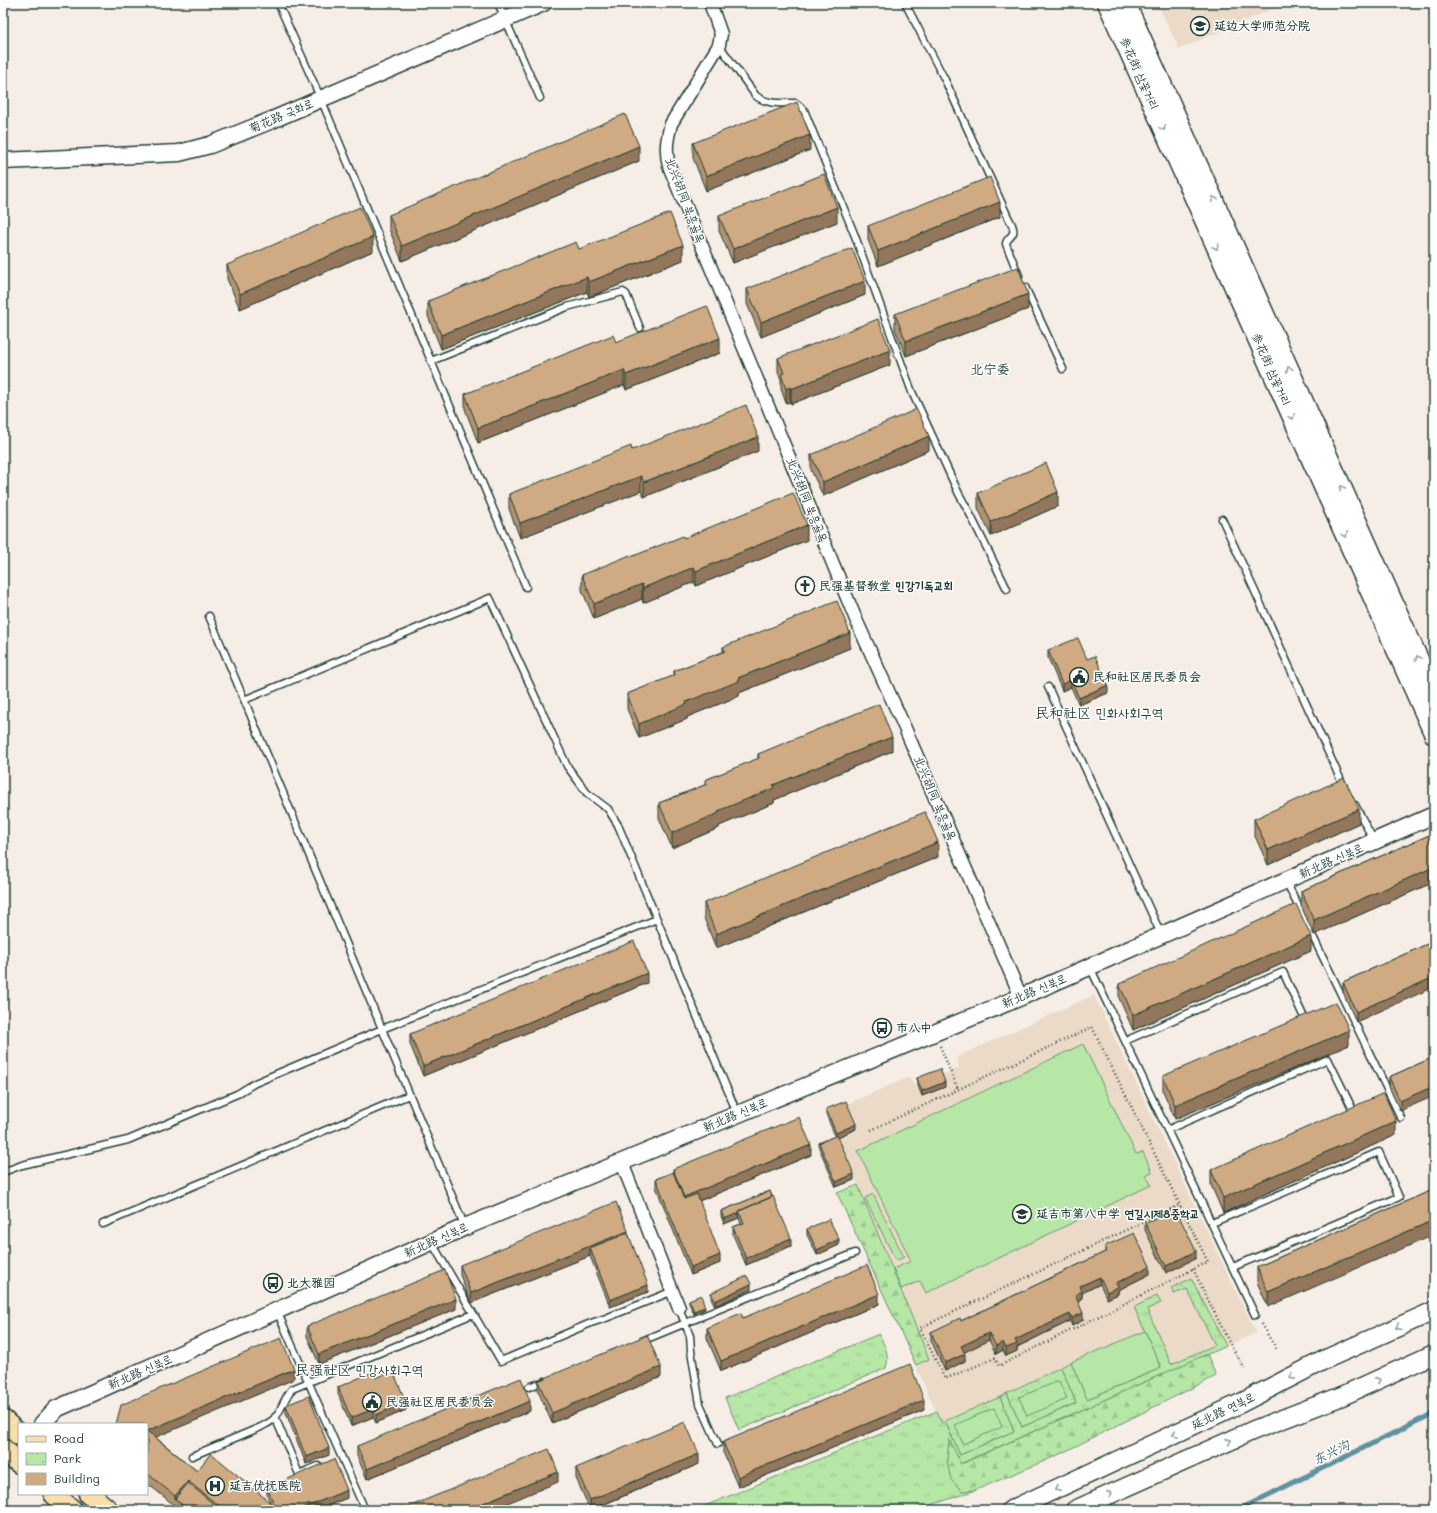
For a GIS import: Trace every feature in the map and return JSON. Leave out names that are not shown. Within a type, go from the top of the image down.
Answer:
[{"type":"main road","name":"参花街 삼꽃거리","points":[[1107,3],[1434,735]]},
{"type":"main road","name":"参花街 삼꽃거리","points":[[1126,3],[1434,693]]},
{"type":"main road","name":"延北路 연북로","points":[[1012,1510],[1241,1403],[1326,1359],[1434,1311]]},
{"type":"main road","points":[[1075,1510],[1254,1430],[1342,1396],[1434,1354]]},
{"type":"main road","points":[[3,1420],[18,1434]]},
{"type":"main road","points":[[55,1495],[72,1510]]},
{"type":"main road","points":[[90,1495],[108,1510]]},
{"type":"street","name":"菊花路 국화로","points":[[3,161],[179,153],[210,145],[321,99],[543,3]]},
{"type":"street","points":[[710,3],[721,34],[719,45]]},
{"type":"street","name":"北兴胡同 북흥골목","points":[[719,45],[671,124],[667,138],[666,154],[669,166],[857,622],[907,733],[1021,997]]},
{"type":"street","name":"新北路 신북로","points":[[43,1423],[56,1409],[465,1227],[1021,997],[1434,815]]},
{"type":"street","points":[[622,1163],[679,1308]]},
{"type":"lane","points":[[278,3],[321,99],[526,587]]},
{"type":"lane","points":[[498,3],[540,98]]},
{"type":"lane","points":[[905,3],[945,80],[1013,228],[1013,233],[1006,241],[1007,250],[1063,369]]},
{"type":"lane","points":[[719,45],[756,96],[769,103],[796,104],[804,110],[855,236],[912,392],[959,494],[1007,589]]},
{"type":"lane","points":[[431,361],[567,306],[623,292],[626,294],[640,328]]},
{"type":"lane","points":[[1222,519],[1340,780],[1348,792]]},
{"type":"lane","points":[[244,700],[490,598],[567,766],[587,793],[608,809],[618,825],[738,1114]]},
{"type":"lane","points":[[209,616],[465,1227]]},
{"type":"lane","points":[[1048,687],[1162,935]]},
{"type":"lane","points":[[1351,799],[1364,820],[1374,842]]},
{"type":"lane","points":[[1286,881],[1401,1118]]},
{"type":"lane","points":[[3,1168],[3,1172],[22,1165],[128,1140],[237,1094],[255,1083],[382,1029],[657,919]]},
{"type":"lane","points":[[1090,967],[1255,1314]]},
{"type":"lane","points":[[1125,1041],[1283,972],[1306,1022]]},
{"type":"lane","points":[[1167,1130],[1328,1059],[1354,1112]]},
{"type":"lane","points":[[103,1224],[409,1095]]},
{"type":"lane","points":[[1212,1223],[1379,1152],[1399,1197],[1233,1267]]},
{"type":"lane","points":[[432,1242],[500,1361],[673,1291]]},
{"type":"lane","points":[[635,1344],[855,1254]]},
{"type":"lane","points":[[679,1308],[690,1336],[700,1404],[718,1444]]},
{"type":"lane","points":[[277,1311],[365,1510]]},
{"type":"lane","points":[[192,1456],[261,1427],[275,1417],[286,1395],[292,1389],[473,1314]]},
{"type":"lane","points":[[529,1387],[550,1379]]},
{"type":"lane","points":[[275,1417],[299,1474],[327,1463]]},
{"type":"lane","points":[[334,1460],[342,1457]]},
{"type":"path","points":[[871,1130],[1092,1026],[1208,1262],[999,1366],[995,1358],[945,1379],[920,1328],[1179,1205]]},
{"type":"path","points":[[934,1033],[958,1089]]},
{"type":"path","points":[[1193,1269],[1230,1344],[1245,1370]]},
{"type":"path","points":[[1255,1314],[1277,1350]]},
{"type":"shaded area","name":"延边大学师范分院","points":[[1157,3],[1287,3],[1179,49]]},
{"type":"shaded area","name":"延吉市第八中学 연길시제8중학교","points":[[1094,995],[1256,1333],[960,1464],[837,1193],[858,1185],[838,1139],[858,1130],[847,1104],[909,1077],[916,1086],[959,1068],[956,1057]]},
{"type":"green space","points":[[1083,1044],[1136,1154],[1143,1152],[1152,1172],[1146,1175],[1151,1185],[926,1293],[920,1281],[901,1289],[893,1269],[911,1261],[858,1151]]},
{"type":"green space","points":[[858,1185],[929,1359],[916,1365],[837,1193]]},
{"type":"green space","points":[[873,1194],[904,1257],[896,1261],[865,1198]]},
{"type":"green space","points":[[1191,1278],[1226,1346],[960,1464],[949,1439],[962,1491],[976,1490],[928,1506],[910,1510],[695,1510],[937,1411],[942,1423],[945,1421],[960,1455],[1014,1431],[1000,1397],[1007,1393],[1022,1427],[1076,1403],[1061,1367],[1071,1362],[1087,1399],[1161,1368],[1134,1307],[1157,1296],[1161,1303],[1147,1309],[1171,1364],[1215,1345],[1187,1289],[1174,1294],[1171,1288]]},
{"type":"green space","points":[[1145,1331],[1161,1368],[1087,1399],[1071,1362]]},
{"type":"green space","points":[[879,1334],[887,1355],[886,1368],[739,1430],[725,1398]]},
{"type":"green space","points":[[1207,1354],[1216,1376],[1056,1456],[976,1490],[962,1491],[951,1480],[947,1461],[949,1439],[961,1464]]},
{"type":"green space","points":[[1061,1367],[1076,1403],[1022,1427],[1007,1393]]},
{"type":"green space","points":[[1059,1381],[1067,1399],[1027,1416],[1019,1397]]},
{"type":"green space","points":[[1000,1397],[1014,1431],[960,1455],[945,1421]]},
{"type":"green space","points":[[994,1408],[1002,1427],[963,1444],[955,1425]]},
{"type":"building","points":[[797,102],[810,135],[706,176],[693,143]]},
{"type":"building","points":[[625,114],[639,146],[402,246],[389,215]]},
{"type":"building","points":[[824,174],[837,207],[733,249],[719,216]]},
{"type":"building","points":[[990,177],[1000,202],[878,251],[868,226]]},
{"type":"building","points":[[360,207],[373,237],[240,294],[227,265]]},
{"type":"building","points":[[670,213],[683,245],[589,282],[587,277],[441,335],[428,301],[576,242],[579,249]]},
{"type":"building","points":[[852,248],[865,281],[761,322],[747,289]]},
{"type":"building","points":[[1018,267],[1028,294],[906,341],[895,314]]},
{"type":"building","points":[[707,306],[720,338],[626,375],[624,370],[478,428],[465,394],[613,335],[616,342]]},
{"type":"building","points":[[878,319],[890,350],[791,389],[790,387],[786,389],[781,374],[784,373],[778,358]]},
{"type":"building","points":[[746,405],[758,437],[644,482],[641,476],[520,523],[509,494],[631,446],[632,450]]},
{"type":"building","points":[[917,409],[929,436],[823,482],[811,455]]},
{"type":"building","points":[[1046,463],[1058,492],[991,522],[978,493]]},
{"type":"building","points":[[793,493],[807,525],[696,571],[694,567],[643,588],[642,584],[594,604],[582,575],[630,555],[631,557],[683,536],[684,538]]},
{"type":"building","points":[[837,601],[850,633],[738,678],[739,681],[686,702],[687,704],[639,724],[627,694],[675,675],[674,671],[725,651],[723,647]]},
{"type":"building","name":"民和社区居民委员会","points":[[1078,638],[1087,659],[1095,656],[1108,685],[1079,698],[1071,680],[1062,684],[1048,650]]},
{"type":"building","points":[[879,704],[892,737],[773,785],[774,788],[718,811],[719,813],[672,833],[659,803],[707,784],[705,780],[759,758],[758,754]]},
{"type":"building","points":[[1344,778],[1359,809],[1268,850],[1254,819]]},
{"type":"building","points":[[925,812],[938,842],[716,934],[704,903]]},
{"type":"building","points":[[1434,833],[1434,867],[1314,920],[1301,891]]},
{"type":"building","points":[[1296,904],[1311,936],[1133,1015],[1119,984]]},
{"type":"building","points":[[634,941],[647,973],[423,1066],[410,1034]]},
{"type":"building","points":[[1434,941],[1434,977],[1356,1012],[1343,982]]},
{"type":"building","points":[[1336,1002],[1349,1030],[1175,1105],[1163,1076]]},
{"type":"building","points":[[1434,1057],[1434,1086],[1400,1101],[1389,1077]]},
{"type":"building","points":[[940,1069],[945,1082],[922,1091],[917,1078]]},
{"type":"building","points":[[1384,1093],[1396,1121],[1223,1198],[1211,1170]]},
{"type":"building","points":[[846,1101],[856,1124],[836,1133],[826,1109]]},
{"type":"building","points":[[799,1117],[811,1145],[684,1197],[673,1169]]},
{"type":"building","points":[[837,1135],[854,1174],[836,1182],[819,1143]]},
{"type":"building","points":[[673,1172],[684,1199],[697,1194],[720,1255],[691,1267],[656,1179]]},
{"type":"building","points":[[770,1191],[772,1197],[724,1219],[721,1211]]},
{"type":"building","points":[[1430,1191],[1434,1201],[1434,1220],[1268,1292],[1257,1267]]},
{"type":"building","points":[[773,1196],[791,1238],[746,1258],[733,1227],[744,1223],[739,1211]]},
{"type":"building","points":[[616,1202],[628,1231],[471,1293],[460,1265]]},
{"type":"building","points":[[1175,1208],[1196,1251],[1166,1266],[1145,1223]]},
{"type":"building","points":[[829,1219],[839,1239],[817,1250],[807,1229]]},
{"type":"building","points":[[628,1233],[648,1285],[610,1300],[590,1248]]},
{"type":"building","points":[[1134,1233],[1150,1266],[1116,1283],[1118,1287],[1107,1292],[1100,1277],[1080,1286],[1082,1291],[1075,1295],[1083,1313],[1072,1318],[1070,1314],[1015,1340],[1017,1344],[1006,1348],[1003,1342],[996,1346],[989,1333],[961,1346],[965,1354],[945,1363],[931,1332],[960,1318],[961,1321],[1107,1251],[1105,1246]]},
{"type":"building","points":[[867,1265],[879,1294],[721,1361],[707,1328],[741,1313],[743,1318]]},
{"type":"building","points":[[445,1270],[456,1299],[319,1354],[307,1326]]},
{"type":"building","points":[[747,1276],[751,1284],[715,1301],[711,1293]]},
{"type":"building","points":[[701,1295],[705,1307],[694,1311],[689,1300]]},
{"type":"building","points":[[647,1335],[661,1367],[552,1413],[538,1381]]},
{"type":"building","points":[[281,1338],[294,1369],[148,1431],[148,1423],[116,1423],[121,1405]]},
{"type":"building","points":[[910,1364],[924,1400],[738,1477],[723,1442]]},
{"type":"building","name":"民强社区居民委员会","points":[[393,1371],[406,1402],[376,1415],[373,1409],[351,1418],[338,1387],[373,1372],[376,1378]]},
{"type":"building","points":[[521,1378],[530,1401],[367,1469],[357,1446]]},
{"type":"building","points":[[309,1396],[329,1448],[306,1457],[286,1405]]},
{"type":"building","points":[[685,1422],[699,1454],[590,1500],[576,1468]]},
{"type":"building","points":[[148,1432],[197,1471],[211,1453],[279,1510],[224,1510],[188,1481],[175,1496],[148,1474]]},
{"type":"building","points":[[549,1449],[558,1472],[466,1510],[401,1510]]},
{"type":"building","points":[[334,1459],[347,1490],[299,1510],[279,1510],[275,1506],[267,1488]]},
{"type":"building","points":[[188,1483],[221,1510],[189,1510],[175,1499]]},
{"type":"waterway","name":"东兴沟","points":[[1238,1510],[1434,1413]]},
{"type":"place","name":"延边大学师范分院","points":[[1200,26]]},
{"type":"place","name":"民强基督教堂 민강기독교회","points":[[805,586]]},
{"type":"place","name":"民和社区居民委员会","points":[[1079,677]]},
{"type":"place","name":"市八中","points":[[882,1028]]},
{"type":"place","name":"延吉市第八中学 연길시제8중학교","points":[[1022,1214]]},
{"type":"place","name":"北大雅园","points":[[273,1283]]},
{"type":"place","name":"民强社区居民委员会","points":[[372,1402]]},
{"type":"place","name":"延吉优抚医院","points":[[215,1486]]},
{"type":"district","name":"北宁委","points":[[990,369]]},
{"type":"district","name":"民和社区 민화사회구역","points":[[1099,713]]},
{"type":"district","name":"民强社区 민강사회구역","points":[[359,1370]]}]
